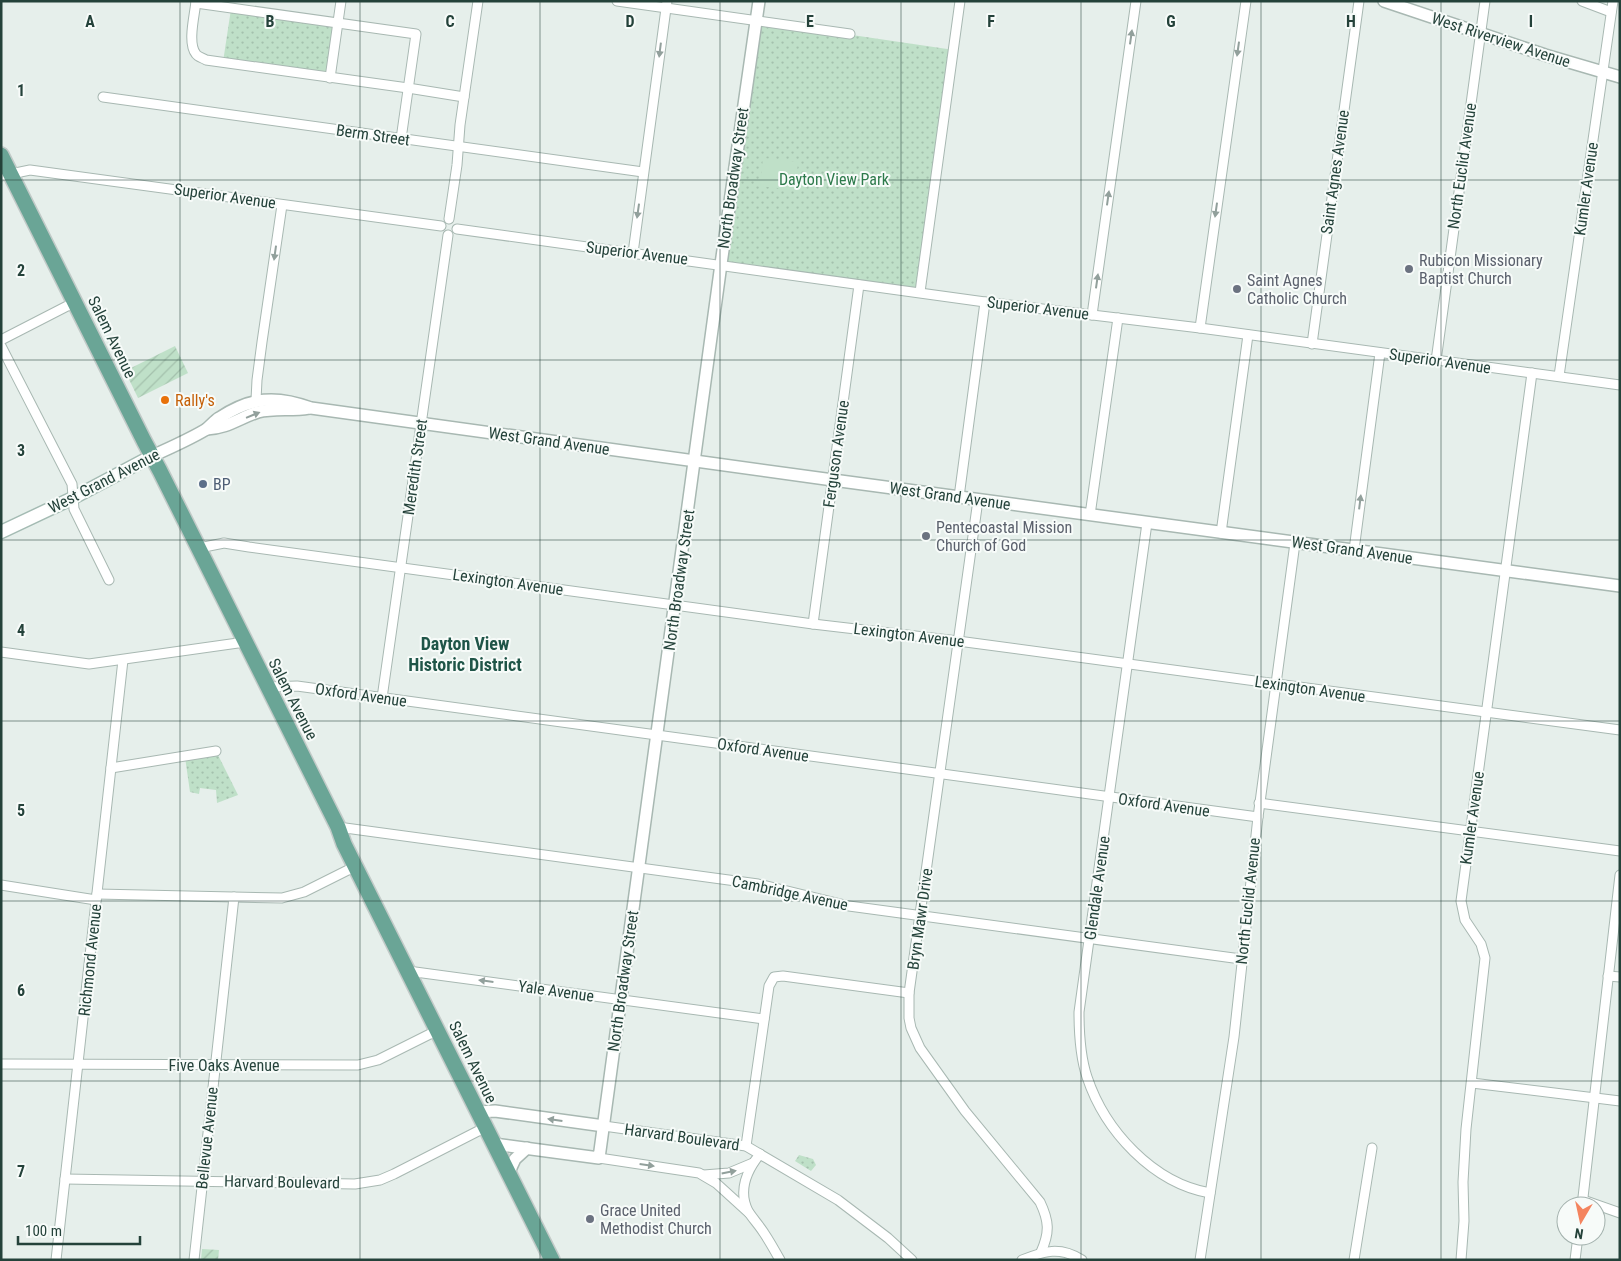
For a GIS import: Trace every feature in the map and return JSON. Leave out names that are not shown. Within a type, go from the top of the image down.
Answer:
[{"type":"main road","name":"Salem Avenue","points":[[1,155],[5,174],[75,302],[199,548],[552,1260]]},
{"type":"main road","name":"West Grand Avenue","points":[[1,532],[73,498],[152,456]]},
{"type":"street","points":[[330,78],[341,1]]},
{"type":"street","points":[[450,219],[464,97],[478,1]]},
{"type":"street","points":[[617,1],[666,4],[757,21],[850,34]]},
{"type":"street","name":"North Broadway Street","points":[[599,1158],[610,1066],[658,736],[721,264],[759,1]]},
{"type":"street","points":[[920,292],[960,1]]},
{"type":"street","points":[[1092,315],[1136,1]]},
{"type":"street","points":[[1200,328],[1246,1]]},
{"type":"street","name":"Saint Agnes Avenue","points":[[1312,344],[1359,1]]},
{"type":"street","name":"West Riverview Avenue","points":[[1384,1],[1620,77]]},
{"type":"street","name":"North Euclid Avenue","points":[[1436,361],[1485,1]]},
{"type":"street","points":[[1582,1],[1611,12]]},
{"type":"street","name":"Kumler Avenue","points":[[1559,376],[1613,1]]},
{"type":"street","points":[[401,139],[408,88],[416,34],[196,2],[192,48],[196,55],[206,60],[408,88],[464,97]]},
{"type":"street","points":[[632,253],[666,4]]},
{"type":"street","name":"Berm Street","points":[[103,98],[643,172]]},
{"type":"street","name":"Superior Avenue","points":[[5,174],[30,170],[441,226]]},
{"type":"street","points":[[256,400],[262,342],[282,205]]},
{"type":"street","points":[[450,219],[456,222],[457,229],[454,234],[448,235],[442,232],[441,226],[445,220],[450,219]]},
{"type":"street","name":"Superior Avenue","points":[[457,229],[985,302],[1200,328],[1620,385]]},
{"type":"street","name":"Meredith Street","points":[[382,698],[448,235]]},
{"type":"street","name":"Ferguson Avenue","points":[[814,624],[859,285]]},
{"type":"street","points":[[1,340],[75,302]]},
{"type":"street","points":[[958,497],[985,302]]},
{"type":"street","points":[[1090,515],[1118,318]]},
{"type":"street","points":[[1221,533],[1248,335]]},
{"type":"street","points":[[1,346],[72,484],[74,509],[109,580]]},
{"type":"street","points":[[1354,550],[1380,353]]},
{"type":"street","name":"Kumler Avenue","points":[[1461,1260],[1464,1221],[1464,1154],[1485,958],[1481,944],[1465,920],[1461,901],[1532,373]]},
{"type":"street","name":"West Grand Avenue","points":[[152,456],[207,429],[218,419],[237,408],[256,400],[273,399],[293,401],[311,408],[1620,586]]},
{"type":"street","name":"West Grand Avenue","points":[[207,429],[218,429],[258,412],[311,408]]},
{"type":"street","name":"Bryn Mawr Drive","points":[[978,500],[909,993],[909,1018],[917,1043],[965,1112],[1040,1202],[1047,1216],[1048,1229],[1047,1240],[1041,1252]]},
{"type":"street","name":"Glendale Avenue","points":[[1147,522],[1079,1012],[1079,1038],[1085,1070],[1095,1096],[1115,1131],[1147,1163],[1182,1184],[1200,1192],[1210,1193]]},
{"type":"street","name":"Lexington Avenue","points":[[199,548],[224,543],[814,624],[958,641],[1620,730]]},
{"type":"street","name":"North Euclid Avenue","points":[[1200,1260],[1234,1037],[1258,817],[1295,543]]},
{"type":"street","points":[[1,652],[89,664],[245,642]]},
{"type":"street","name":"Richmond Avenue","points":[[56,1260],[123,660]]},
{"type":"street","name":"Oxford Avenue","points":[[268,687],[298,686],[1258,817]]},
{"type":"street","points":[[111,768],[216,751]]},
{"type":"street","points":[[1260,804],[1620,851]]},
{"type":"street","name":"Cambridge Avenue","points":[[338,827],[758,884],[827,902],[1242,959]]},
{"type":"street","points":[[1,885],[97,897],[289,897],[304,892],[356,866]]},
{"type":"street","points":[[1584,1196],[1620,875]]},
{"type":"street","name":"Bellevue Avenue","points":[[194,1260],[234,897]]},
{"type":"street","name":"Yale Avenue","points":[[408,971],[764,1019]]},
{"type":"street","points":[[746,1146],[766,1005],[770,983],[774,977],[780,976],[909,993]]},
{"type":"street","points":[[1608,976],[1620,978]]},
{"type":"street","name":"Five Oaks Avenue","points":[[1,1064],[332,1066],[367,1064],[438,1030]]},
{"type":"street","points":[[1472,1083],[1620,1101]]},
{"type":"street","name":"Harvard Boulevard","points":[[479,1112],[505,1113],[746,1146],[838,1200],[880,1232],[912,1260]]},
{"type":"street","points":[[486,1127],[505,1113]]},
{"type":"street","name":"Harvard Boulevard","points":[[65,1180],[355,1184],[369,1182],[394,1174],[486,1127]]},
{"type":"street","name":"Harvard Boulevard","points":[[494,1144],[687,1170],[704,1175],[716,1183],[749,1213],[764,1232],[780,1260]]},
{"type":"street","points":[[509,1172],[515,1159],[527,1148]]},
{"type":"street","points":[[1354,1260],[1372,1148]]},
{"type":"street","points":[[749,1213],[744,1200],[744,1186],[753,1163],[760,1154]]},
{"type":"street","name":"Harvard Boulevard","points":[[704,1175],[729,1173],[753,1163]]},
{"type":"street","points":[[1606,1209],[1620,1213]]},
{"type":"street","points":[[1575,1260],[1577,1246]]},
{"type":"street","points":[[1022,1260],[1041,1252],[1056,1251],[1073,1254],[1082,1260]]},
{"type":"green space","points":[[231,9],[336,23],[328,76],[223,62]]},
{"type":"green space","name":"Dayton View Park","points":[[757,21],[954,50],[920,292],[721,264]]},
{"type":"green space","points":[[763,158],[798,162],[795,190],[760,186]]},
{"type":"green space","points":[[175,346],[188,373],[138,398],[125,371]]},
{"type":"green space","points":[[216,751],[238,795],[217,803],[216,790],[200,788],[199,794],[190,792],[185,757]]},
{"type":"green space","points":[[799,1155],[813,1159],[816,1165],[811,1171],[795,1161]]},
{"type":"green space","points":[[202,1249],[219,1250],[218,1260],[201,1260]]},
{"type":"place","name":"Rubicon Missionary Baptist Church","points":[[1409,269]]},
{"type":"place","name":"Saint Agnes Catholic Church","points":[[1237,289]]},
{"type":"place","name":"Rally's","points":[[165,400]]},
{"type":"place","name":"BP","points":[[203,484]]},
{"type":"place","name":"Pentecoastal Mission Church of God","points":[[926,536]]},
{"type":"place","name":"Grace United Methodist Church","points":[[590,1219]]},
{"type":"district","name":"Dayton View Historic District","points":[[465,653]]}]
